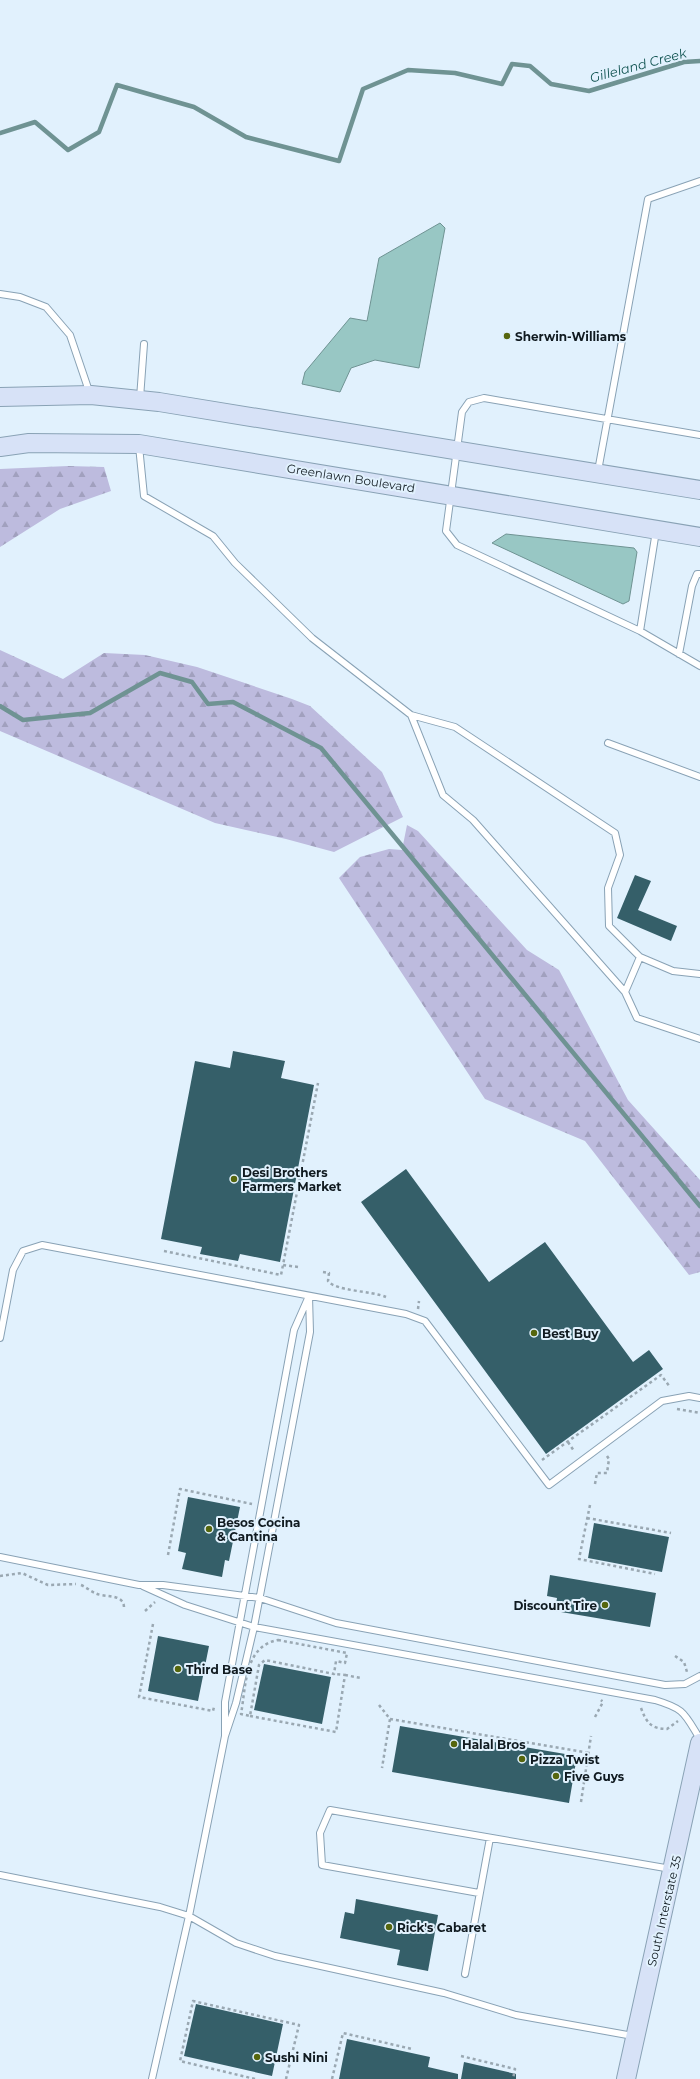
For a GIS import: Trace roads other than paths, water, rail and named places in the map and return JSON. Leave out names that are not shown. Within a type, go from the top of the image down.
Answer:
[{"type":"main road","points":[[0,397],[91,395],[140,400],[700,490]]},
{"type":"main road","name":"Greenlawn Boulevard","points":[[0,447],[30,443],[139,444],[450,494],[700,537]]},
{"type":"main road","name":"South Interstate 35","points":[[626,2079],[700,1743]]},
{"type":"lane","points":[[598,473],[648,199],[700,181]]},
{"type":"lane","points":[[0,294],[20,297],[46,307],[70,335],[91,395]]},
{"type":"lane","points":[[140,400],[144,344]]},
{"type":"lane","points":[[700,435],[484,398],[469,402],[462,412],[446,531],[457,545],[640,631],[700,666]]},
{"type":"lane","points":[[139,444],[144,496],[213,536],[235,563],[312,638],[411,714],[455,727],[615,833],[620,855],[608,888],[609,926],[640,957],[673,971],[700,974]]},
{"type":"lane","points":[[640,631],[656,530]]},
{"type":"lane","points":[[679,654],[692,586],[697,574],[700,574]]},
{"type":"lane","points":[[411,714],[443,795],[473,820],[625,992],[637,1018],[700,1039]]},
{"type":"lane","points":[[608,743],[700,777]]},
{"type":"lane","points":[[625,992],[640,957]]},
{"type":"lane","points":[[0,1338],[13,1270],[23,1252],[42,1245],[406,1314],[425,1322],[549,1485],[662,1401],[690,1396],[700,1398]]},
{"type":"lane","points":[[226,1736],[225,1702],[294,1330],[309,1296]]},
{"type":"lane","points":[[152,2079],[189,1916],[226,1736],[236,1703],[260,1598],[310,1332],[309,1296]]},
{"type":"lane","points":[[0,1557],[140,1585],[163,1586],[260,1598],[336,1623],[665,1685],[685,1684],[700,1676]]},
{"type":"lane","points":[[140,1585],[185,1605],[254,1627],[655,1700],[671,1705],[684,1712],[700,1739]]},
{"type":"lane","points":[[480,1894],[322,1865],[320,1833],[330,1810],[673,1870]]},
{"type":"lane","points":[[465,1974],[490,1838]]},
{"type":"lane","points":[[0,1875],[160,1907],[189,1916],[236,1943],[274,1956],[444,1993],[516,2016],[636,2036]]},
{"type":"waterway","name":"Gilleland Creek","points":[[0,133],[35,122],[68,150],[99,132],[117,85],[194,107],[246,137],[339,161],[363,89],[408,70],[455,73],[502,84],[512,64],[530,66],[551,84],[589,91],[684,62],[700,61]]},
{"type":"waterway","points":[[0,706],[23,720],[90,713],[160,673],[192,682],[208,704],[233,702],[321,748],[700,1206]]},
{"type":"place","name":"Sherwin-Williams","points":[[507,336]]},
{"type":"place","name":"Desi Brothers Farmers Market","points":[[234,1179]]},
{"type":"place","name":"Best Buy","points":[[534,1333]]},
{"type":"place","name":"Besos Cocina & Cantina","points":[[209,1529]]},
{"type":"place","name":"Discount Tire","points":[[605,1605]]},
{"type":"place","name":"Third Base","points":[[178,1669]]},
{"type":"place","name":"Halal Bros","points":[[454,1744]]},
{"type":"place","name":"Pizza Twist","points":[[522,1759]]},
{"type":"place","name":"Five Guys","points":[[556,1776]]},
{"type":"place","name":"Rick's Cabaret","points":[[389,1927]]},
{"type":"place","name":"Sushi Nini","points":[[257,2057]]}]
